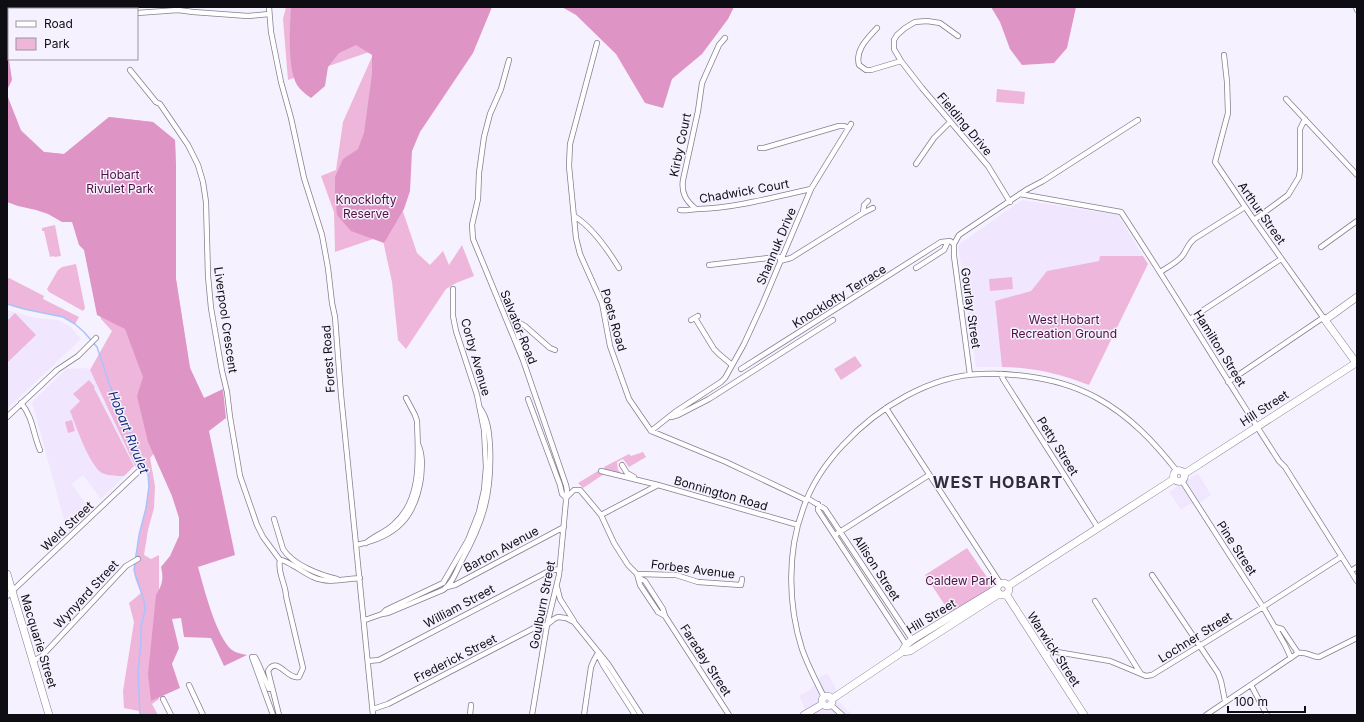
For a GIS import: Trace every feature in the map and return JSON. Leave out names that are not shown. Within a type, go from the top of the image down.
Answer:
[{"type":"street","name":"Forest Road","points":[[269,7],[271,32],[281,82],[291,118],[304,178],[320,225],[328,268],[332,303],[336,317],[338,364],[365,620],[373,715]]},
{"type":"street","points":[[138,12],[178,8],[193,12],[248,16],[269,14]]},
{"type":"street","name":"Fielding Drive","points":[[958,36],[940,23],[933,21],[921,21],[910,24],[900,31],[894,40],[894,49],[901,61],[950,122],[988,166],[1010,202]]},
{"type":"street","points":[[877,28],[861,49],[858,57],[859,65],[866,70],[871,70],[901,61]]},
{"type":"street","name":"Kirby Court","points":[[696,209],[686,199],[683,194],[682,187],[702,83],[719,45],[725,38]]},
{"type":"street","name":"Poets Road","points":[[597,44],[570,144],[569,166],[576,238],[579,249],[602,303],[610,346],[629,399],[651,431]]},
{"type":"street","name":"Arthur Street","points":[[1224,55],[1228,113],[1215,162],[1244,207],[1357,363]]},
{"type":"street","name":"Salvator Road","points":[[509,60],[501,89],[490,114],[485,131],[479,173],[478,199],[471,230],[473,239],[523,360],[566,485],[566,498]]},
{"type":"street","name":"Liverpool Crescent","points":[[130,70],[148,93],[156,102],[160,104],[188,145],[198,165],[203,182],[206,202],[208,276],[211,308],[227,392],[240,476],[260,531],[268,545],[280,560],[285,561],[318,579],[330,581],[360,578]]},
{"type":"street","points":[[1286,100],[1357,175]]},
{"type":"street","points":[[1254,220],[1288,195],[1299,178],[1300,128],[1305,119]]},
{"type":"street","points":[[916,268],[944,250],[948,241],[954,244],[959,235],[1020,194],[1138,120]]},
{"type":"street","points":[[916,164],[934,138],[950,122]]},
{"type":"street","name":"Shannuk Drive","points":[[725,378],[753,324],[811,189],[850,126],[839,126],[760,148]]},
{"type":"street","name":"Chadwick Court","points":[[680,210],[687,212],[696,209],[717,208],[811,189]]},
{"type":"street","name":"Hamilton Street","points":[[1020,194],[1121,212],[1190,319],[1228,382],[1357,581]]},
{"type":"street","points":[[863,213],[864,205],[868,201]]},
{"type":"street","points":[[1160,272],[1179,260],[1194,239],[1244,207]]},
{"type":"street","points":[[709,265],[776,257],[781,259],[791,258],[873,208]]},
{"type":"street","points":[[574,216],[581,220],[603,245],[619,268]]},
{"type":"street","points":[[1321,247],[1357,221]]},
{"type":"street","name":"Knocklofty Terrace","points":[[741,369],[942,242],[948,241]]},
{"type":"street","name":"Gourlay Street","points":[[954,244],[954,256],[970,375]]},
{"type":"street","points":[[1190,319],[1281,259]]},
{"type":"street","name":"Corby Avenue","points":[[365,620],[382,614],[391,607],[443,583],[468,540],[482,501],[485,478],[485,438],[479,406],[456,331],[453,316],[453,290]]},
{"type":"street","points":[[1228,382],[1357,297]]},
{"type":"street","points":[[695,318],[714,349],[732,365]]},
{"type":"street","name":"Knocklofty Terrace","points":[[669,417],[678,415],[709,399],[833,320]]},
{"type":"street","points":[[523,360],[521,344],[515,326],[517,322],[520,322],[550,348],[555,350]]},
{"type":"street","points":[[7,418],[57,370],[78,356],[96,338]]},
{"type":"street","name":"Hill Street","points":[[831,702],[911,646],[1000,590],[1008,591],[1008,586],[1357,363]]},
{"type":"street","name":"Pine Street","points":[[823,701],[806,660],[798,632],[792,590],[792,563],[798,525],[807,499],[818,479],[839,450],[862,426],[886,408],[907,396],[933,384],[970,375],[1001,374],[1036,377],[1071,386],[1098,398],[1144,432],[1179,476],[1263,607],[1291,658]]},
{"type":"street","name":"Petty Street","points":[[1001,374],[1098,528]]},
{"type":"street","name":"Knocklofty Terrace","points":[[651,431],[725,378]]},
{"type":"street","points":[[356,545],[366,543],[373,537],[394,525],[400,519],[409,504],[417,473],[418,444],[417,421],[406,398]]},
{"type":"street","points":[[528,399],[562,494],[566,498]]},
{"type":"street","points":[[21,403],[26,408],[30,417],[40,450]]},
{"type":"street","name":"Corby Avenue","points":[[382,614],[388,614],[447,587],[474,539],[490,487],[489,436],[484,413],[479,406]]},
{"type":"street","name":"Warwick Street","points":[[886,408],[1000,590],[1045,654],[1084,715]]},
{"type":"street","points":[[651,431],[726,462],[807,499]]},
{"type":"street","name":"Bonnington Road","points":[[622,465],[627,473],[639,480]]},
{"type":"street","name":"Weld Street","points":[[10,594],[140,470]]},
{"type":"street","name":"Bonnington Road","points":[[601,471],[639,480],[798,525]]},
{"type":"street","points":[[835,535],[929,475]]},
{"type":"street","points":[[601,515],[658,486]]},
{"type":"street","name":"Faraday Street","points":[[566,498],[574,490],[580,490],[601,515],[614,543],[628,565],[645,581],[663,609],[665,616],[729,715]]},
{"type":"street","name":"Goulburn Street","points":[[532,715],[547,625],[560,569],[566,498]]},
{"type":"street","name":"Allison Street","points":[[807,499],[826,509],[911,646]]},
{"type":"street","name":"Allison Street","points":[[818,504],[818,510],[911,646]]},
{"type":"street","name":"Liverpool Crescent","points":[[274,519],[283,549],[286,553],[306,567],[322,575],[339,579]]},
{"type":"street","name":"Barton Avenue","points":[[447,587],[455,585],[564,527]]},
{"type":"street","name":"Lochner Street","points":[[1141,674],[1146,676],[1152,675],[1341,557]]},
{"type":"street","name":"Wynyard Street","points":[[33,661],[42,656],[126,566],[138,560]]},
{"type":"street","points":[[276,706],[268,671],[270,667],[274,665],[278,666],[293,677],[299,676],[303,668],[280,571],[280,560]]},
{"type":"street","points":[[1351,571],[1357,567]]},
{"type":"street","name":"William Street","points":[[368,660],[379,660],[548,571],[560,569]]},
{"type":"street","name":"Macquarie Street","points":[[7,574],[10,594],[33,661],[49,715]]},
{"type":"street","name":"Forbes Avenue","points":[[638,576],[676,575],[698,582],[741,585],[742,579]]},
{"type":"street","points":[[1152,575],[1218,673],[1225,701]]},
{"type":"street","points":[[557,585],[560,599],[574,622],[598,654],[608,664],[641,715]]},
{"type":"street","points":[[1095,601],[1141,674]]},
{"type":"street","name":"Frederick Street","points":[[372,709],[388,704],[536,627],[547,625],[551,620],[566,618],[574,622]]},
{"type":"street","name":"Pine Street","points":[[1275,627],[1282,629],[1298,653]]},
{"type":"street","points":[[1206,715],[1298,653],[1308,653],[1314,657],[1320,657],[1357,638]]},
{"type":"street","points":[[1045,654],[1057,652],[1099,658],[1141,674]]},
{"type":"street","points":[[584,715],[591,667],[598,654]]},
{"type":"street","points":[[598,654],[603,665],[635,715]]},
{"type":"street","points":[[273,715],[252,657],[255,658],[258,663],[279,715]]},
{"type":"street","points":[[1251,684],[1267,715]]},
{"type":"street","points":[[189,685],[203,715]]},
{"type":"street","points":[[804,715],[829,696],[831,702],[842,715]]},
{"type":"street","points":[[163,699],[171,715]]},
{"type":"street","points":[[470,715],[471,705]]},
{"type":"shaded area","points":[[1022,200],[1118,215],[1143,256],[1100,256],[1099,261],[1047,271],[1031,291],[995,301],[1002,367],[976,367],[958,245]]},
{"type":"shaded area","points":[[7,310],[36,318],[58,320],[71,327],[81,339],[7,409]]},
{"type":"shaded area","points":[[85,368],[90,370],[135,466],[101,499],[83,475],[72,484],[90,510],[67,531],[32,402],[66,369]]},
{"type":"shaded area","points":[[1198,473],[1211,495],[1203,501],[1188,505],[1181,510],[1169,492]]},
{"type":"shaded area","points":[[828,674],[835,687],[839,702],[853,715],[806,715],[804,706],[799,696],[811,689],[821,676]]},
{"type":"green space","points":[[7,7],[13,7],[14,8],[8,8],[7,46]]},
{"type":"green space","name":"Knocklofty Reserve","points":[[286,7],[412,7],[373,123],[417,253],[430,265],[443,251],[449,265],[462,245],[474,276],[456,283],[446,289],[406,349],[398,340],[392,282],[382,236],[335,252],[334,212],[321,176],[336,170],[343,122],[375,50],[288,80],[283,19]]},
{"type":"green space","name":"Knocklofty Reserve","points":[[291,7],[492,7],[473,53],[420,132],[412,151],[410,191],[404,209],[384,243],[351,231],[337,215],[335,195],[335,177],[343,159],[358,149],[364,133],[372,74],[372,55],[356,45],[339,53],[328,67],[325,86],[311,98],[297,85],[292,68],[290,58]]},
{"type":"green space","points":[[562,7],[734,7],[728,19],[702,54],[672,79],[663,108],[645,103],[616,54],[576,15]]},
{"type":"green space","points":[[991,7],[1076,7],[1067,48],[1054,63],[1022,65],[1010,49],[1000,22]]},
{"type":"green space","points":[[7,46],[12,80],[7,90]]},
{"type":"green space","points":[[997,89],[1025,92],[1024,104],[996,102]]},
{"type":"green space","name":"Hobart Rivulet Park","points":[[7,95],[21,130],[44,152],[64,154],[109,117],[153,122],[175,140],[176,279],[190,368],[204,398],[150,458],[155,486],[154,508],[148,530],[144,555],[151,559],[159,555],[159,637],[153,667],[159,699],[152,704],[158,715],[140,715],[139,711],[124,708],[123,691],[134,622],[129,603],[141,593],[136,581],[134,567],[148,494],[148,475],[135,466],[90,370],[112,331],[101,319],[87,251],[74,213],[23,201]]},
{"type":"green space","name":"Hobart Rivulet Park","points":[[7,95],[21,131],[44,152],[64,154],[109,117],[153,122],[175,140],[176,279],[190,368],[204,398],[223,389],[226,418],[209,431],[235,555],[198,567],[211,612],[226,644],[237,653],[247,655],[224,666],[211,638],[184,637],[181,618],[172,619],[179,648],[172,664],[180,688],[151,701],[148,674],[156,595],[162,582],[161,567],[170,556],[179,536],[179,518],[172,496],[148,442],[137,396],[143,377],[125,329],[97,315],[84,250],[79,245],[72,222],[62,222],[48,214],[7,202]]},
{"type":"green space","points":[[55,225],[61,256],[50,257],[42,228]]},
{"type":"green space","name":"West Hobart Recreation Ground","points":[[1100,256],[1143,256],[1148,264],[1089,385],[1046,372],[1025,368],[1002,367],[995,301],[1031,291],[1047,271],[1099,261]]},
{"type":"green space","points":[[76,264],[85,308],[83,311],[49,292],[47,289],[58,270],[62,267]]},
{"type":"green space","points":[[1012,277],[1013,289],[990,291],[989,279]]},
{"type":"green space","points":[[9,278],[44,296],[43,299],[79,317],[75,324],[63,317],[7,304],[7,279]]},
{"type":"green space","points":[[15,313],[36,335],[7,363],[7,321]]},
{"type":"green space","points":[[855,356],[862,366],[841,380],[834,369]]},
{"type":"green space","points":[[89,380],[95,387],[94,388],[134,466],[124,476],[105,474],[97,469],[83,445],[70,411],[80,401],[73,394]]},
{"type":"green space","points":[[72,420],[75,431],[68,433],[65,422]]},
{"type":"green space","points":[[643,452],[646,457],[629,467],[623,459],[617,462],[618,470],[623,475],[605,470],[604,467],[629,454],[631,456]]},
{"type":"green space","points":[[598,471],[604,474],[583,488],[578,483]]},
{"type":"green space","name":"Caldew Park","points":[[967,548],[991,583],[990,589],[950,613],[925,575]]},
{"type":"waterway","name":"Hobart Rivulet","points":[[7,304],[63,317],[75,324],[97,347],[116,403],[137,447],[148,475],[149,486],[146,508],[139,535],[134,570],[144,601],[145,611],[141,627],[138,671],[140,715]]},
{"type":"district","name":"WEST HOBART","points":[[998,482]]}]
